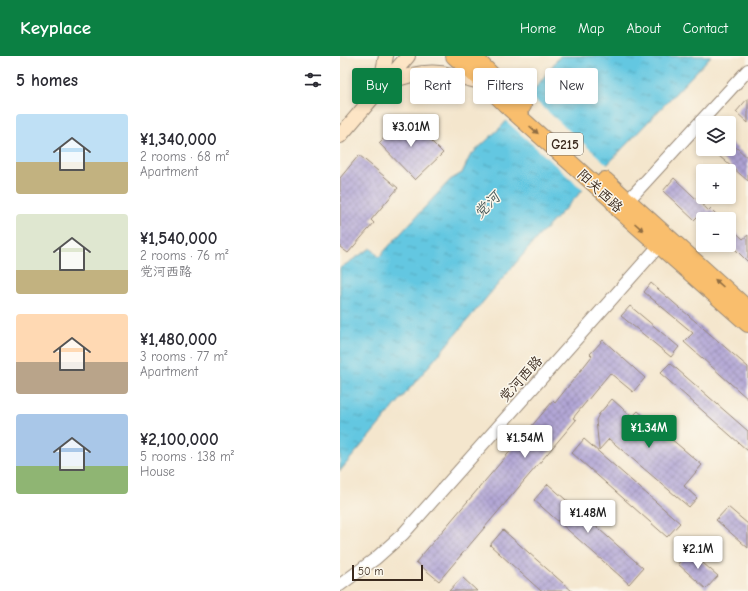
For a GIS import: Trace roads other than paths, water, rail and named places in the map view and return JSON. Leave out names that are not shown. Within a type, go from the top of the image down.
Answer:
[{"type":"highway","name":"阳关西路","points":[[454,56],[473,68]]},
{"type":"highway","name":"阳关西路","points":[[473,56],[481,68]]},
{"type":"highway","name":"阳关西路","points":[[512,104],[663,241],[748,324]]},
{"type":"highway","name":"阳关西路","points":[[663,241],[748,309]]},
{"type":"main road","points":[[385,68],[386,56]]},
{"type":"main road","points":[[389,68],[396,56]]},
{"type":"main road","points":[[394,68],[408,56]]},
{"type":"main road","points":[[481,56],[484,68]]},
{"type":"main road","points":[[402,75],[429,71],[473,75]]},
{"type":"main road","points":[[340,122],[358,104]]},
{"type":"main road","points":[[340,136],[364,104]]},
{"type":"street","points":[[619,200],[748,70]]},
{"type":"street","name":"党河西路","points":[[340,585],[375,559],[403,534],[663,241]]},
{"type":"water","name":"党河","points":[[560,56],[711,56],[537,238],[340,471],[340,268],[371,248],[379,257],[450,180],[462,173],[470,156],[502,126],[521,104],[537,104],[537,86],[545,76],[545,104],[598,104],[598,68],[551,68]]}]
